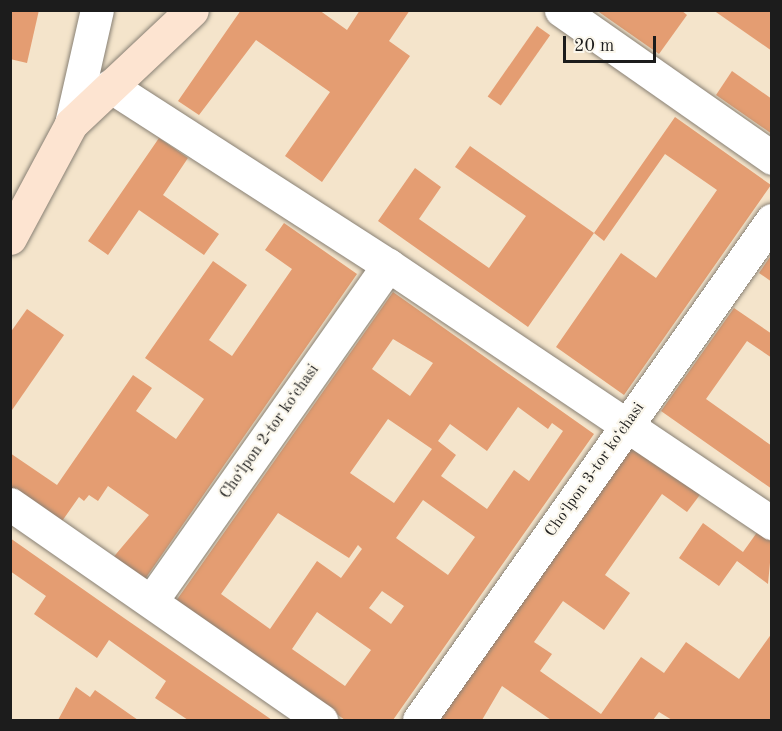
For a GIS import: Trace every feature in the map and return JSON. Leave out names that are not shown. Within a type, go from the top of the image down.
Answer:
[{"type":"street","points":[[10,238],[71,124],[97,10]]},
{"type":"street","points":[[71,124],[192,10]]},
{"type":"street","points":[[561,10],[771,158]]},
{"type":"street","points":[[110,86],[388,265],[771,523]]},
{"type":"street","name":"Cho‘lpon 3-tor koʻchasi","points":[[419,720],[771,220]]},
{"type":"street","name":"Cho‘lpon 2-tor koʻchasi","points":[[152,600],[388,265]]},
{"type":"street","points":[[10,504],[152,600],[321,720]]},
{"type":"building","points":[[10,10],[39,10],[27,63],[10,59]]},
{"type":"building","points":[[241,10],[319,10],[347,30],[360,10],[410,10],[389,41],[410,56],[322,182],[285,156],[330,92],[256,40],[199,115],[178,101]]},
{"type":"building","points":[[596,10],[681,10],[687,15],[659,54]]},
{"type":"building","points":[[713,10],[772,10],[772,51]]},
{"type":"building","points":[[537,26],[550,35],[501,106],[488,96]]},
{"type":"building","points":[[732,71],[772,99],[772,134],[716,95]]},
{"type":"building","points":[[675,117],[771,185],[624,395],[556,347],[621,253],[656,278],[717,190],[665,154],[604,241],[594,233]]},
{"type":"building","points":[[159,138],[188,158],[163,195],[219,234],[204,255],[139,210],[108,255],[88,241]]},
{"type":"building","points":[[470,146],[594,233],[528,327],[378,221],[415,168],[441,187],[419,219],[489,268],[526,216],[455,167]]},
{"type":"building","points":[[284,223],[357,274],[143,582],[111,560],[149,515],[108,486],[98,501],[89,495],[84,501],[79,497],[60,524],[10,490],[10,453],[57,485],[133,375],[152,388],[136,411],[176,439],[204,399],[145,358],[213,261],[247,285],[209,340],[232,356],[292,269],[265,250]]},
{"type":"building","points":[[772,254],[772,282],[759,273]]},
{"type":"building","points":[[393,292],[594,434],[393,720],[345,720],[176,601]],"holes":[[[393,339],[433,363],[410,396],[372,369]],[[518,407],[548,429],[552,423],[563,431],[529,481],[514,470],[487,509],[441,476],[456,455],[438,441],[450,424],[487,451]],[[388,419],[432,449],[394,503],[350,473]],[[423,500],[475,537],[448,575],[396,538]],[[278,513],[349,558],[358,545],[362,549],[341,578],[317,561],[270,629],[221,594]],[[382,591],[404,606],[391,624],[369,608]],[[317,612],[371,650],[345,686],[292,649]]]},
{"type":"building","points":[[734,308],[772,334],[772,358],[747,341],[706,399],[772,446],[772,489],[661,411]]},
{"type":"building","points":[[27,309],[64,335],[10,413],[10,333]]},
{"type":"building","points":[[634,444],[702,492],[687,512],[662,494],[605,575],[630,593],[604,630],[563,601],[534,642],[552,654],[540,671],[601,714],[641,657],[664,673],[686,642],[739,679],[772,633],[772,720],[672,720],[659,712],[653,720],[551,720],[502,686],[482,720],[438,720]]},
{"type":"building","points":[[703,523],[743,552],[758,531],[772,541],[768,584],[737,561],[719,586],[679,558]]},
{"type":"building","points":[[10,538],[272,720],[188,720],[155,698],[166,681],[109,640],[97,658],[34,614],[46,596],[10,571]]},
{"type":"building","points":[[76,687],[90,697],[95,690],[138,720],[58,720]]}]
